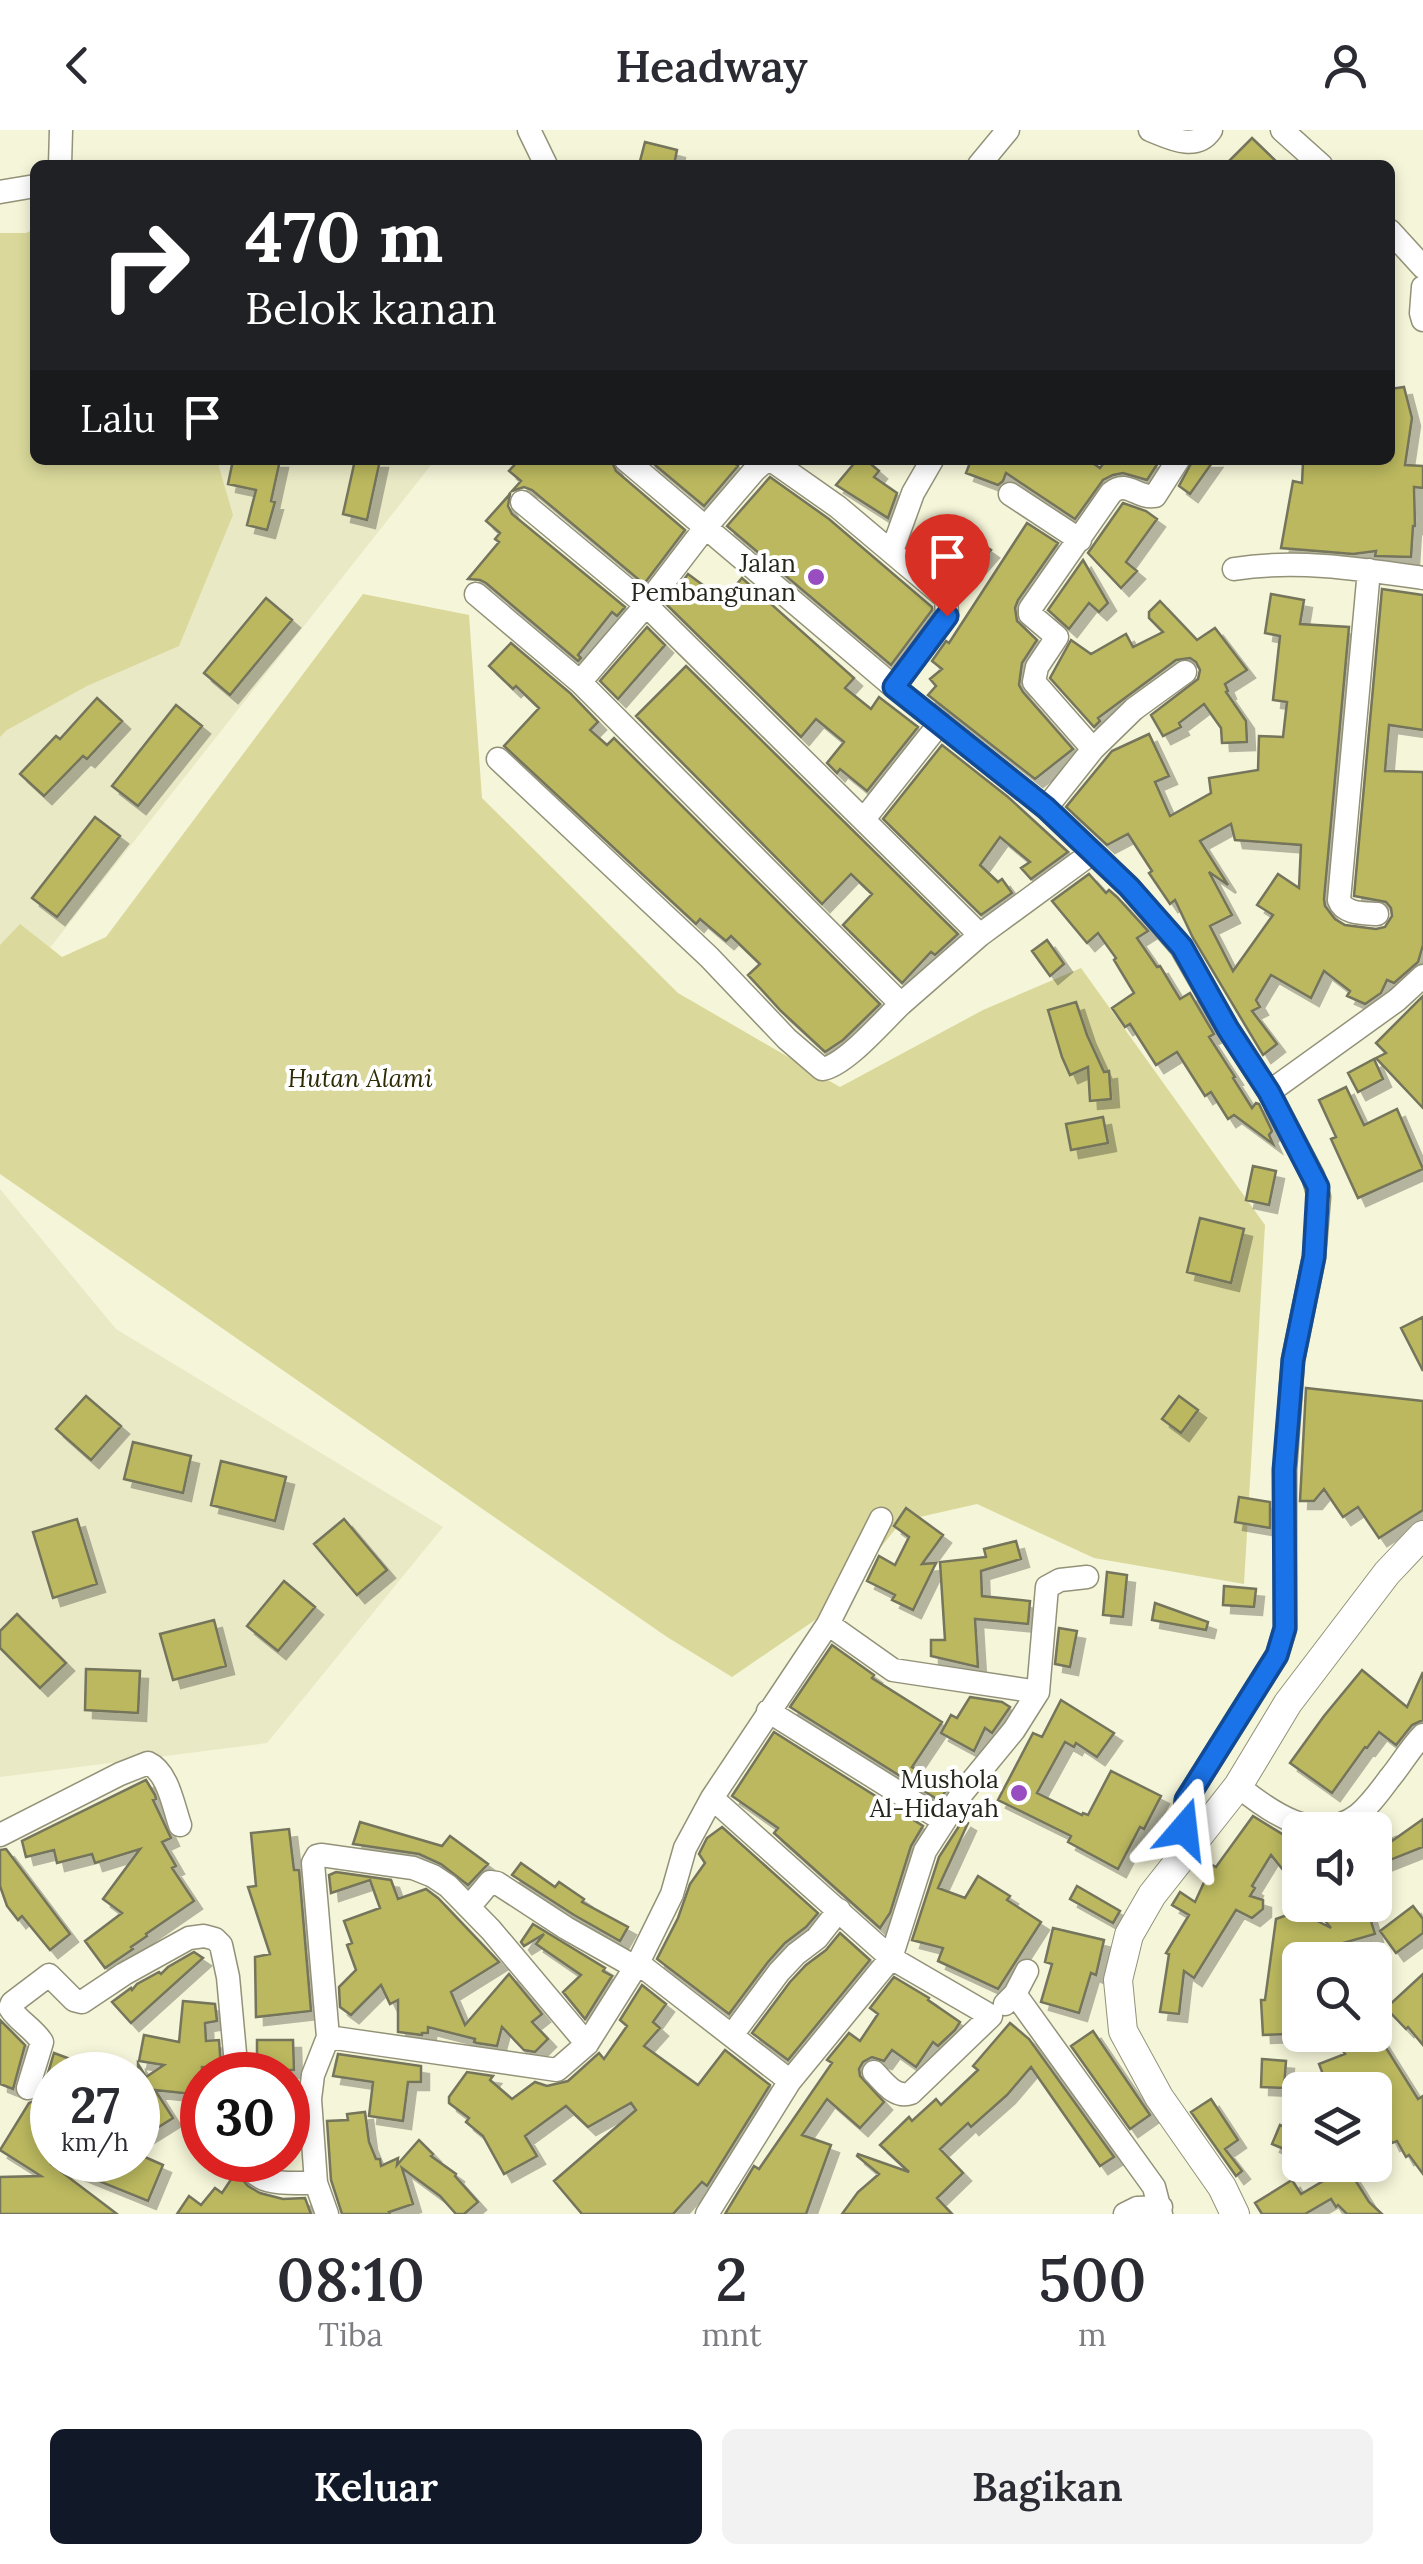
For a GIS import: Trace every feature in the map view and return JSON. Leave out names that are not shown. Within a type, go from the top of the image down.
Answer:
[{"type":"street","points":[[60,130],[60,160]]},
{"type":"street","points":[[529,130],[544,160]]},
{"type":"street","points":[[983,160],[1008,130]]},
{"type":"street","points":[[1150,130],[1177,141],[1196,142],[1212,130]]},
{"type":"street","points":[[1282,130],[1315,160]]},
{"type":"street","points":[[0,192],[30,187]]},
{"type":"street","points":[[1395,237],[1423,267]]},
{"type":"street","points":[[1423,286],[1423,320]]},
{"type":"street","points":[[632,465],[894,687],[1046,808],[1129,887],[1182,947],[1314,1176],[1319,1197],[1314,1257],[1293,1360],[1284,1470],[1285,1628],[1277,1655],[1186,1800],[1181,1858]]},
{"type":"street","points":[[580,682],[761,465]]},
{"type":"street","points":[[778,465],[838,506],[946,598],[947,616],[894,687]]},
{"type":"street","points":[[892,551],[913,493],[929,465]]},
{"type":"street","points":[[1093,749],[1034,682],[1037,667],[1057,638],[1029,612],[1118,486],[1147,498],[1155,496],[1175,465]]},
{"type":"street","points":[[1010,494],[1080,540]]},
{"type":"street","points":[[522,502],[646,605],[980,935]]},
{"type":"street","points":[[1234,568],[1305,564],[1423,578]]},
{"type":"street","points":[[1368,570],[1339,900],[1346,909],[1377,914]]},
{"type":"street","points":[[476,594],[580,682],[901,1004]]},
{"type":"street","points":[[1046,808],[1093,749],[1148,696],[1185,672]]},
{"type":"street","points":[[864,819],[940,723]]},
{"type":"street","points":[[498,759],[822,1069],[845,1058],[980,935],[1092,852]]},
{"type":"street","points":[[1269,1092],[1397,1000],[1423,976]]},
{"type":"street","points":[[328,2037],[558,2070],[587,2044],[637,1965],[672,1894],[685,1848],[712,1798],[828,1624],[881,1519]]},
{"type":"street","points":[[1234,2214],[1222,2188],[1159,2098],[1123,2031],[1118,1980],[1129,1936],[1152,1895],[1238,1786],[1288,1703],[1387,1573],[1423,1535]]},
{"type":"street","points":[[707,2214],[790,2081],[891,1958],[925,1852],[963,1792],[1014,1730],[1038,1692],[1047,1587],[1060,1580],[1087,1577]]},
{"type":"street","points":[[828,1624],[894,1670],[1038,1692]]},
{"type":"street","points":[[768,1711],[944,1821]]},
{"type":"street","points":[[1238,1786],[1270,1812],[1328,1828],[1358,1816],[1423,1735]]},
{"type":"street","points":[[0,1835],[148,1763],[157,1766],[163,1777],[180,1824]]},
{"type":"street","points":[[712,1798],[891,1958],[991,2016]]},
{"type":"street","points":[[326,2214],[316,2183],[310,2099],[328,2037],[313,1864],[317,1856],[413,1868],[448,1886],[587,2044]]},
{"type":"street","points":[[469,1907],[484,1886],[498,1883],[566,1928],[637,1965],[790,2081]]},
{"type":"street","points":[[732,2036],[779,1972],[817,1938],[839,1910]]},
{"type":"street","points":[[28,2088],[42,2042],[13,2013],[12,2002],[49,1975],[74,2000],[82,2002],[188,1938],[204,1936],[221,1945],[235,2052]]},
{"type":"street","points":[[874,2072],[898,2094],[911,2093],[1016,1994],[1027,1971]]},
{"type":"street","points":[[1016,1994],[1154,2187],[1161,2210],[1137,2208],[1126,2214]]},
{"type":"street","points":[[298,2182],[316,2183]]},
{"type":"shaded area","points":[[139,465],[431,465],[0,1011],[0,654]]},
{"type":"shaded area","points":[[0,1189],[116,1329],[443,1527],[267,1743],[0,1777]]},
{"type":"green space","points":[[30,231],[30,465],[218,465],[233,515],[179,646],[87,686],[0,737],[0,233]]},
{"type":"green space","name":"Hutan Alami","points":[[363,594],[469,615],[482,798],[678,993],[840,1087],[983,1010],[1081,968],[1265,1225],[1244,1584],[1094,1558],[977,1504],[902,1521],[831,1609],[732,1677],[667,1637],[0,1174],[0,945],[20,924],[62,957],[106,937]]},
{"type":"building","points":[[1252,138],[1275,160],[1230,160]]},
{"type":"building","points":[[645,142],[677,150],[675,160],[640,160]]},
{"type":"building","points":[[1404,387],[1412,418],[1405,465],[1423,466],[1423,488],[1414,487],[1411,557],[1375,556],[1376,551],[1353,554],[1281,548],[1293,481],[1302,483],[1303,465],[1395,465],[1395,388]]},
{"type":"building","points":[[232,465],[279,465],[267,530],[247,525],[256,490],[228,484]]},
{"type":"building","points":[[354,465],[379,465],[367,520],[343,514]]},
{"type":"building","points":[[514,465],[613,465],[685,530],[644,584],[532,490],[524,487],[512,491],[521,481],[509,471]]},
{"type":"building","points":[[655,465],[737,465],[704,506]]},
{"type":"building","points":[[853,465],[872,465],[879,471],[874,477],[897,493],[888,518],[836,485]]},
{"type":"building","points":[[969,465],[1157,465],[1147,480],[1123,473],[1103,480],[1075,519],[1006,473],[998,485],[966,473]]},
{"type":"building","points":[[1190,465],[1210,465],[1190,494],[1179,486]]},
{"type":"building","points":[[770,477],[829,519],[932,607],[891,665],[727,526]]},
{"type":"building","points":[[510,494],[508,506],[512,514],[625,607],[617,616],[612,612],[578,655],[578,661],[486,583],[468,579],[499,542],[495,539],[500,533],[486,521]]},
{"type":"building","points":[[1123,503],[1157,519],[1126,562],[1137,571],[1121,588],[1088,553]]},
{"type":"building","points":[[1027,523],[1058,543],[1015,608],[1017,621],[1037,640],[1022,663],[1019,685],[1073,749],[1035,779],[928,695],[936,686],[930,679],[942,669],[932,661],[946,641],[949,643]]},
{"type":"building","points":[[955,525],[991,550],[965,579],[933,557]]},
{"type":"building","points":[[1083,560],[1108,603],[1099,612],[1089,603],[1069,629],[1048,610]]},
{"type":"building","points":[[688,574],[723,600],[742,578],[854,678],[845,688],[871,709],[879,697],[918,727],[867,791],[827,763],[844,742],[816,719],[801,737],[666,604]]},
{"type":"building","points":[[1382,589],[1423,595],[1423,730],[1389,725],[1385,771],[1423,772],[1423,945],[1418,962],[1394,983],[1387,980],[1381,993],[1365,1004],[1347,996],[1350,991],[1324,971],[1311,998],[1271,975],[1256,1000],[1260,1007],[1252,1011],[1277,1044],[1263,1055],[1193,938],[1175,900],[1170,904],[1128,834],[1107,845],[1066,807],[1112,751],[1149,734],[1169,776],[1155,782],[1170,816],[1211,793],[1209,778],[1258,770],[1259,736],[1283,737],[1287,702],[1273,700],[1280,636],[1265,633],[1271,594],[1304,600],[1300,624],[1349,627],[1324,899],[1335,919],[1345,925],[1385,927],[1392,916],[1386,902],[1354,896]],"holes":[[[1231,824],[1235,840],[1301,845],[1299,888],[1278,874],[1257,905],[1273,915],[1233,971],[1210,926],[1232,915],[1209,872],[1228,885],[1200,841]]]},
{"type":"building","points":[[266,598],[292,620],[230,695],[204,673]]},
{"type":"building","points":[[1160,601],[1197,640],[1215,628],[1247,670],[1225,684],[1226,692],[1246,721],[1247,742],[1222,743],[1221,728],[1204,704],[1179,723],[1181,727],[1163,736],[1151,715],[1198,679],[1200,670],[1190,658],[1176,660],[1098,718],[1100,721],[1094,727],[1050,678],[1071,640],[1091,654],[1126,634],[1133,647],[1163,632],[1149,618],[1149,612]]},
{"type":"building","points":[[647,627],[665,645],[618,699],[600,681]]},
{"type":"building","points":[[511,643],[598,722],[590,730],[607,745],[614,738],[880,1004],[843,1040],[825,1052],[748,975],[760,964],[731,936],[726,941],[700,919],[696,924],[504,746],[539,708],[489,666]]},
{"type":"building","points":[[686,666],[958,934],[935,955],[931,952],[902,983],[843,925],[872,894],[851,874],[822,904],[636,716]]},
{"type":"building","points":[[97,698],[122,721],[87,759],[83,756],[44,796],[20,774],[56,736],[60,739]]},
{"type":"building","points":[[176,705],[202,726],[138,806],[112,786]]},
{"type":"building","points":[[942,745],[1008,797],[1068,852],[1031,879],[1021,868],[1030,862],[1000,837],[980,865],[998,882],[1002,879],[1012,893],[981,915],[883,819]]},
{"type":"building","points":[[95,817],[120,836],[57,917],[32,898]]},
{"type":"building","points":[[1089,874],[1148,931],[1137,938],[1180,999],[1190,993],[1233,1078],[1252,1108],[1259,1104],[1272,1131],[1269,1135],[1273,1144],[1234,1115],[1228,1119],[1211,1092],[1205,1096],[1177,1052],[1156,1065],[1130,1024],[1125,1027],[1112,1008],[1134,993],[1116,958],[1098,933],[1087,943],[1052,901]]},
{"type":"building","points":[[1047,940],[1064,964],[1050,976],[1032,951]]},
{"type":"building","points":[[1423,996],[1423,1108],[1376,1058],[1386,1053],[1376,1043]]},
{"type":"building","points":[[1076,1002],[1104,1072],[1109,1071],[1111,1099],[1090,1101],[1088,1067],[1070,1075],[1062,1057],[1048,1010]]},
{"type":"building","points":[[1374,1059],[1383,1079],[1358,1092],[1348,1073]]},
{"type":"building","points":[[1346,1087],[1364,1125],[1397,1109],[1423,1169],[1358,1198],[1331,1139],[1336,1137],[1319,1100]]},
{"type":"building","points":[[1103,1117],[1108,1143],[1071,1150],[1066,1124]]},
{"type":"building","points":[[1253,1166],[1276,1171],[1269,1205],[1246,1200]]},
{"type":"building","points":[[1200,1218],[1244,1229],[1231,1283],[1187,1272]]},
{"type":"building","points":[[1423,1317],[1423,1371],[1401,1328]]},
{"type":"building","points":[[1306,1388],[1423,1401],[1423,1510],[1379,1538],[1358,1507],[1343,1517],[1324,1489],[1314,1501],[1300,1501]]},
{"type":"building","points":[[86,1396],[121,1426],[91,1460],[56,1429]]},
{"type":"building","points":[[1179,1396],[1198,1410],[1181,1433],[1162,1419]]},
{"type":"building","points":[[133,1442],[191,1456],[183,1493],[124,1479]]},
{"type":"building","points":[[221,1461],[286,1477],[275,1521],[211,1505]]},
{"type":"building","points":[[1239,1497],[1270,1502],[1270,1528],[1235,1522]]},
{"type":"building","points":[[906,1508],[943,1535],[922,1564],[936,1563],[913,1610],[892,1600],[895,1595],[867,1581],[879,1556],[895,1565],[909,1537],[894,1526]]},
{"type":"building","points":[[77,1519],[97,1584],[53,1598],[33,1532]]},
{"type":"building","points":[[344,1519],[387,1570],[357,1595],[314,1544]]},
{"type":"building","points":[[1016,1541],[1021,1559],[981,1571],[982,1596],[1030,1601],[1028,1624],[975,1619],[978,1667],[931,1656],[931,1640],[945,1640],[940,1562],[986,1557],[984,1549]]},
{"type":"building","points":[[1107,1572],[1127,1575],[1123,1617],[1103,1615]]},
{"type":"building","points":[[284,1581],[315,1607],[278,1651],[247,1626]]},
{"type":"building","points":[[1224,1586],[1256,1589],[1254,1607],[1223,1605]]},
{"type":"building","points":[[1155,1603],[1208,1622],[1206,1630],[1152,1620]]},
{"type":"building","points":[[17,1614],[66,1663],[40,1688],[0,1648],[0,1631]]},
{"type":"building","points":[[214,1620],[226,1666],[173,1680],[160,1634]]},
{"type":"building","points":[[1059,1628],[1077,1631],[1070,1667],[1055,1664]]},
{"type":"building","points":[[832,1645],[874,1675],[872,1678],[942,1722],[912,1767],[947,1788],[940,1801],[790,1707]]},
{"type":"building","points":[[86,1669],[140,1671],[138,1713],[85,1710]]},
{"type":"building","points":[[1362,1670],[1407,1707],[1423,1672],[1423,1720],[1412,1725],[1396,1745],[1379,1732],[1332,1793],[1290,1763]]},
{"type":"building","points":[[970,1697],[1010,1707],[992,1733],[985,1728],[974,1751],[941,1733],[951,1715],[957,1718]]},
{"type":"building","points":[[1061,1700],[1114,1733],[1097,1757],[1076,1743],[1074,1747],[1065,1742],[1037,1793],[1088,1815],[1111,1771],[1161,1796],[1118,1869],[1068,1842],[1071,1836],[998,1800],[1033,1733],[1042,1737]]},
{"type":"building","points":[[774,1732],[923,1826],[911,1846],[890,1913],[880,1928],[774,1833],[778,1828],[732,1796]]},
{"type":"building","points":[[146,1780],[171,1838],[162,1842],[176,1866],[172,1868],[194,1901],[105,1968],[85,1941],[122,1913],[103,1899],[140,1849],[95,1863],[92,1854],[57,1863],[54,1850],[26,1857],[22,1841]]},
{"type":"building","points":[[1253,1816],[1282,1834],[1282,1869],[1271,1855],[1252,1886],[1255,1888],[1250,1896],[1263,1900],[1263,1909],[1252,1918],[1236,1910],[1194,1978],[1184,1971],[1179,2014],[1160,2012],[1169,1954],[1166,1953],[1189,1915],[1172,1905],[1180,1892],[1195,1902],[1212,1865],[1216,1867]]},
{"type":"building","points":[[1423,1819],[1423,1847],[1392,1859],[1392,1841]]},
{"type":"building","points":[[963,1820],[968,1823],[938,1888],[965,1898],[978,1876],[1041,1922],[998,1989],[938,1961],[943,1948],[912,1940],[939,1857]]},
{"type":"building","points":[[360,1822],[442,1846],[450,1836],[488,1864],[468,1885],[441,1864],[419,1854],[353,1844]]},
{"type":"building","points":[[722,1827],[818,1913],[768,1962],[729,2014],[657,1959],[690,1884],[705,1863],[699,1854],[707,1838]]},
{"type":"building","points":[[289,1829],[294,1870],[299,1870],[311,2011],[256,2017],[255,1957],[270,1954],[248,1887],[256,1886],[251,1833]]},
{"type":"building","points":[[6,1849],[70,1934],[50,1950],[22,1916],[18,1920],[7,1906],[0,1886],[0,1850]]},
{"type":"building","points":[[521,1863],[555,1887],[559,1882],[584,1899],[582,1902],[628,1927],[620,1941],[512,1875]]},
{"type":"building","points":[[336,1872],[391,1880],[398,1899],[426,1889],[438,1898],[499,1962],[451,1992],[465,2025],[509,1974],[542,2014],[532,2022],[548,2039],[535,2052],[524,2050],[502,2027],[497,2046],[428,2027],[428,2033],[422,2035],[398,2032],[398,2000],[390,2004],[381,1985],[351,2015],[340,2007],[339,1987],[356,1970],[344,1921],[380,1908],[370,1880],[331,1893],[329,1875]]},
{"type":"building","points":[[1077,1886],[1120,1911],[1113,1923],[1070,1899]]},
{"type":"building","points":[[1413,1906],[1423,1919],[1423,1933],[1396,1953],[1392,1942],[1380,1931]]},
{"type":"building","points":[[1276,1919],[1319,1922],[1331,1928],[1326,1922],[1371,1922],[1375,1934],[1347,1942],[1282,1942],[1282,2034],[1263,2035],[1261,2000],[1265,2000]]},
{"type":"building","points":[[533,1924],[612,1976],[585,2019],[563,1992],[581,1975],[536,1944],[544,1934],[524,1946],[521,1942]]},
{"type":"building","points":[[1053,1928],[1104,1940],[1096,1975],[1091,1973],[1079,2013],[1041,2002],[1052,1964],[1045,1962]]},
{"type":"building","points":[[840,1933],[870,1960],[788,2060],[752,2033],[790,1982]]},
{"type":"building","points":[[194,1952],[203,1958],[131,2023],[112,2002],[137,1984],[161,1974]]},
{"type":"building","points":[[1423,1974],[1423,2045],[1392,2014],[1392,2002]]},
{"type":"building","points":[[894,1977],[960,2022],[955,2030],[938,2046],[933,2042],[916,2067],[892,2050],[884,2061],[872,2057],[863,2062],[860,2076],[884,2102],[860,2128],[827,2099],[802,2135],[831,2145],[806,2214],[725,2214],[754,2166],[759,2169],[832,2063],[827,2060],[849,2033],[860,2041],[878,2014],[870,2008]]},
{"type":"building","points":[[642,1985],[666,2004],[653,2022],[660,2028],[644,2046],[698,2085],[725,2050],[770,2085],[707,2186],[702,2182],[673,2214],[582,2214],[554,2181],[636,2110],[631,2103],[588,2127],[566,2106],[525,2136],[537,2156],[504,2174],[483,2136],[466,2122],[469,2118],[449,2103],[449,2097],[467,2072],[493,2076],[490,2080],[512,2099],[535,2082],[547,2086],[568,2081],[599,2053],[604,2059],[627,2026],[620,2020]]},
{"type":"building","points":[[183,2001],[215,2004],[217,2021],[205,2023],[206,2041],[219,2040],[220,2052],[180,2052],[180,2093],[160,2091],[160,2068],[164,2065],[160,2064],[160,2052],[141,2052],[144,2035],[179,2042]]},
{"type":"building","points":[[0,2020],[25,2045],[13,2089],[0,2084]]},
{"type":"building","points":[[1010,2023],[1029,2039],[1114,2157],[1100,2166],[1031,2067],[1007,2095],[940,2149],[963,2173],[937,2198],[952,2214],[842,2214],[858,2192],[879,2174],[858,2154],[909,2172],[880,2145],[909,2117],[912,2121],[936,2099],[941,2105],[978,2070],[973,2066]]},
{"type":"building","points":[[1093,2031],[1150,2115],[1130,2129],[1071,2046]]},
{"type":"building","points":[[257,2040],[293,2040],[293,2052],[257,2052]]},
{"type":"building","points":[[1389,2052],[1418,2099],[1423,2096],[1423,2174],[1397,2141],[1392,2143],[1392,2072],[1322,2072],[1319,2064],[1345,2054]]},
{"type":"building","points":[[338,2054],[421,2066],[421,2082],[408,2082],[403,2121],[369,2116],[373,2082],[333,2076]]},
{"type":"building","points":[[1262,2059],[1286,2061],[1282,2088],[1261,2087]]},
{"type":"building","points":[[160,2098],[173,2118],[160,2126]]},
{"type":"building","points":[[1211,2099],[1238,2140],[1225,2149],[1242,2171],[1236,2176],[1191,2112]]},
{"type":"building","points":[[30,2103],[30,2169],[0,2150]]},
{"type":"building","points":[[365,2112],[369,2142],[381,2166],[398,2158],[397,2165],[419,2140],[431,2156],[456,2174],[478,2202],[464,2214],[456,2214],[440,2196],[402,2168],[413,2204],[390,2214],[342,2214],[331,2180],[327,2121],[348,2120],[347,2114]]},
{"type":"building","points":[[1280,2125],[1282,2126],[1282,2148],[1272,2144]]},
{"type":"building","points":[[0,2177],[75,2182],[117,2214],[0,2214]]},
{"type":"building","points":[[101,2182],[156,2182],[148,2201]]},
{"type":"building","points":[[229,2182],[245,2182],[260,2193],[283,2199],[305,2198],[311,2214],[177,2214],[189,2196],[201,2205],[215,2188],[222,2193]]},
{"type":"building","points":[[1289,2182],[1293,2182],[1301,2194],[1321,2182],[1356,2182],[1382,2214],[1347,2214],[1331,2199],[1305,2214],[1262,2214],[1255,2203]]},
{"type":"place","name":"Jalan Pembangunan","points":[[816,577]]},
{"type":"place","name":"Mushola Al-Hidayah","points":[[1019,1793]]},
{"type":"route","points":[[947,616],[894,687],[1046,808],[1129,887],[1182,947],[1269,1092],[1318,1187],[1314,1257],[1293,1360],[1284,1470],[1285,1628],[1277,1655],[1186,1800],[1184,1829]]}]
